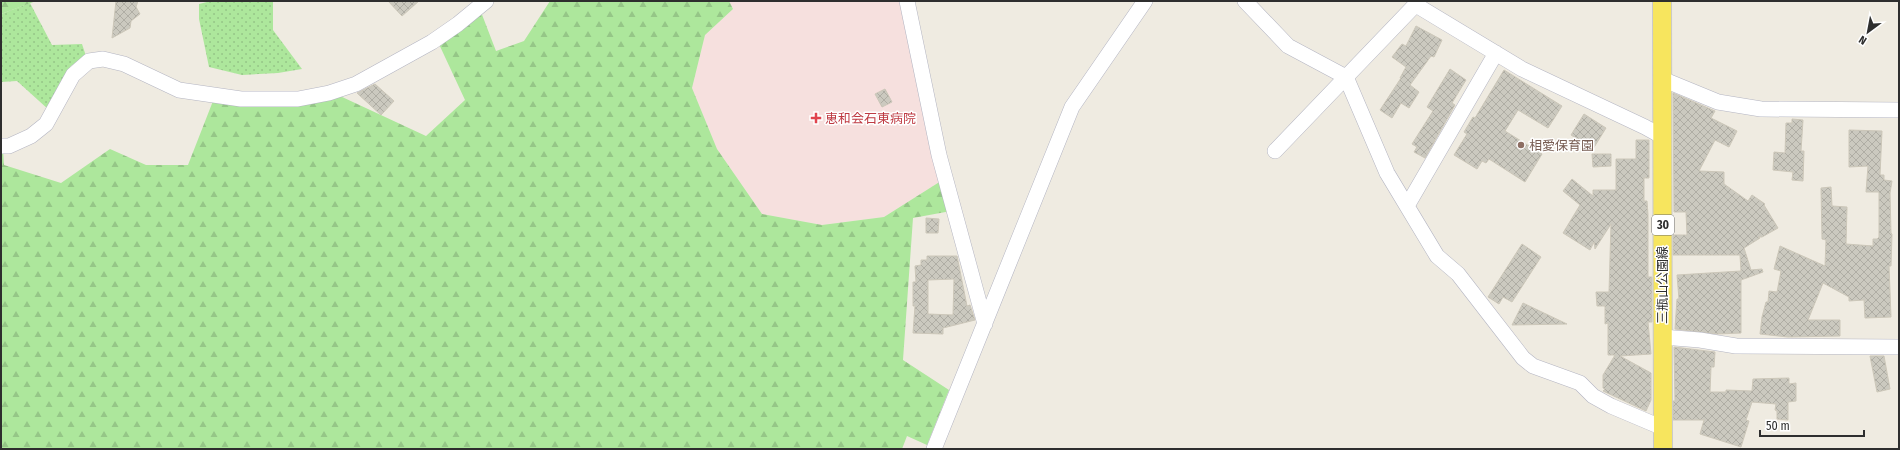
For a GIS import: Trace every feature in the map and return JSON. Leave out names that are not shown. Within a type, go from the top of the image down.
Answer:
[{"type":"main road","name":"三瓶山公園線","points":[[1662,1],[1663,449]]},
{"type":"street","points":[[1,146],[9,146],[31,136],[46,124],[73,76],[89,61],[103,59],[124,64],[179,90],[241,100],[298,98],[329,93],[356,84],[432,42],[458,24],[486,1]]},
{"type":"street","points":[[907,1],[940,155],[985,324]]},
{"type":"street","points":[[934,449],[1072,107],[1145,1]]},
{"type":"street","points":[[1245,1],[1288,46],[1346,78],[1387,173],[1437,256],[1458,274],[1523,358],[1533,366],[1580,383],[1593,396],[1611,406],[1663,428]]},
{"type":"street","points":[[1275,151],[1417,3],[1522,69],[1646,127],[1663,137]]},
{"type":"street","points":[[1407,206],[1496,53]]},
{"type":"street","points":[[1662,79],[1718,102],[1760,110],[1899,110]]},
{"type":"street","points":[[1662,337],[1700,340],[1736,346],[1899,347]]},
{"type":"shaded area","name":"恵和会石東病院","points":[[729,1],[903,1],[941,181],[884,217],[822,225],[762,214],[717,149],[692,88],[705,35],[733,9]]},
{"type":"green space","points":[[1,1],[36,1],[1,14]]},
{"type":"green space","points":[[211,1],[273,1],[273,30],[302,69],[278,73],[242,75],[209,67],[199,19],[199,4]]},
{"type":"green space","points":[[550,1],[729,1],[733,9],[705,35],[692,88],[717,149],[762,214],[822,225],[884,217],[941,181],[951,211],[913,218],[903,360],[949,390],[927,445],[907,436],[902,449],[1,449],[1,151],[3,150],[4,165],[61,183],[110,149],[146,165],[188,165],[213,101],[340,96],[426,136],[465,100],[438,42],[481,12],[496,51],[524,41]]},
{"type":"green space","points":[[30,3],[52,45],[82,44],[86,56],[71,66],[59,86],[49,110],[17,81],[1,82],[1,14]]},
{"type":"building","points":[[116,1],[138,1],[136,7],[140,14],[131,21],[130,28],[112,38]]},
{"type":"building","points":[[388,1],[419,1],[402,16]]},
{"type":"building","points":[[1416,26],[1442,40],[1434,57],[1431,56],[1410,85],[1419,92],[1409,108],[1401,103],[1392,118],[1380,110],[1401,78],[1406,67],[1392,57],[1402,44],[1406,46]]},
{"type":"building","points":[[1450,69],[1466,80],[1452,103],[1455,105],[1425,158],[1414,152],[1417,147],[1412,144],[1433,111],[1427,107]]},
{"type":"building","points":[[1504,70],[1562,106],[1548,128],[1518,110],[1505,131],[1542,154],[1525,182],[1489,159],[1486,163],[1482,161],[1477,169],[1454,155],[1467,134],[1464,132],[1473,117],[1475,118]]},
{"type":"building","points":[[375,84],[394,101],[381,115],[357,93]]},
{"type":"building","points":[[885,89],[892,102],[882,107],[875,94]]},
{"type":"building","points":[[1673,93],[1715,111],[1711,118],[1737,131],[1729,147],[1715,140],[1699,171],[1724,172],[1724,184],[1748,201],[1752,195],[1765,204],[1764,205],[1778,228],[1762,237],[1758,237],[1760,238],[1744,248],[1751,270],[1762,269],[1763,272],[1741,280],[1741,333],[1717,334],[1675,329],[1677,299],[1679,299],[1677,275],[1741,271],[1740,255],[1673,255],[1673,235],[1687,235],[1686,212],[1674,212]]},
{"type":"building","points":[[1584,114],[1606,128],[1593,149],[1571,135]]},
{"type":"building","points":[[1792,119],[1803,120],[1801,151],[1804,151],[1803,181],[1792,180],[1793,172],[1773,170],[1774,152],[1785,153],[1786,123],[1792,123]]},
{"type":"building","points":[[1849,130],[1882,131],[1880,175],[1884,175],[1884,180],[1892,181],[1890,193],[1892,234],[1891,266],[1889,266],[1891,317],[1865,318],[1864,300],[1849,301],[1849,297],[1823,283],[1808,320],[1840,320],[1840,336],[1788,337],[1760,334],[1762,317],[1766,302],[1768,302],[1769,291],[1777,292],[1781,271],[1774,269],[1780,246],[1825,266],[1826,240],[1822,239],[1821,188],[1831,187],[1832,206],[1847,207],[1846,244],[1873,246],[1873,239],[1877,239],[1879,237],[1879,192],[1866,192],[1868,166],[1849,167]]},
{"type":"building","points":[[1636,140],[1649,140],[1649,178],[1644,178],[1644,201],[1647,201],[1648,215],[1648,277],[1652,277],[1652,322],[1648,322],[1651,354],[1620,356],[1651,373],[1651,400],[1646,411],[1603,391],[1605,389],[1603,388],[1603,375],[1615,355],[1608,355],[1608,323],[1605,324],[1605,306],[1597,306],[1596,292],[1609,292],[1611,224],[1595,249],[1594,242],[1590,250],[1563,233],[1580,205],[1563,191],[1572,179],[1593,196],[1593,190],[1616,190],[1616,159],[1636,159]]},
{"type":"building","points":[[1592,154],[1611,154],[1611,166],[1593,167]]},
{"type":"building","points":[[926,218],[939,219],[938,233],[926,233]]},
{"type":"building","points":[[1522,244],[1541,257],[1512,302],[1503,297],[1499,304],[1488,297]]},
{"type":"building","points":[[927,256],[957,256],[967,306],[970,305],[975,320],[943,328],[943,334],[913,333],[915,306],[913,306],[913,282],[916,282],[915,266],[921,265],[921,260],[927,260]],"holes":[[[954,279],[953,315],[928,314],[928,280]]]},
{"type":"building","points":[[1523,303],[1567,324],[1512,325]]},
{"type":"building","points":[[1674,347],[1715,352],[1714,367],[1711,367],[1710,392],[1726,392],[1726,390],[1752,391],[1753,379],[1789,378],[1789,384],[1796,383],[1796,401],[1788,402],[1788,420],[1777,419],[1777,411],[1775,410],[1776,404],[1752,402],[1746,420],[1749,421],[1741,447],[1700,434],[1704,420],[1673,420],[1673,401],[1675,401]]},
{"type":"building","points":[[1870,356],[1884,356],[1890,389],[1877,392]]},
{"type":"place","name":"恵和会石東病院","points":[[816,118]]},
{"type":"place","name":"相愛保育園","points":[[1521,145]]}]
